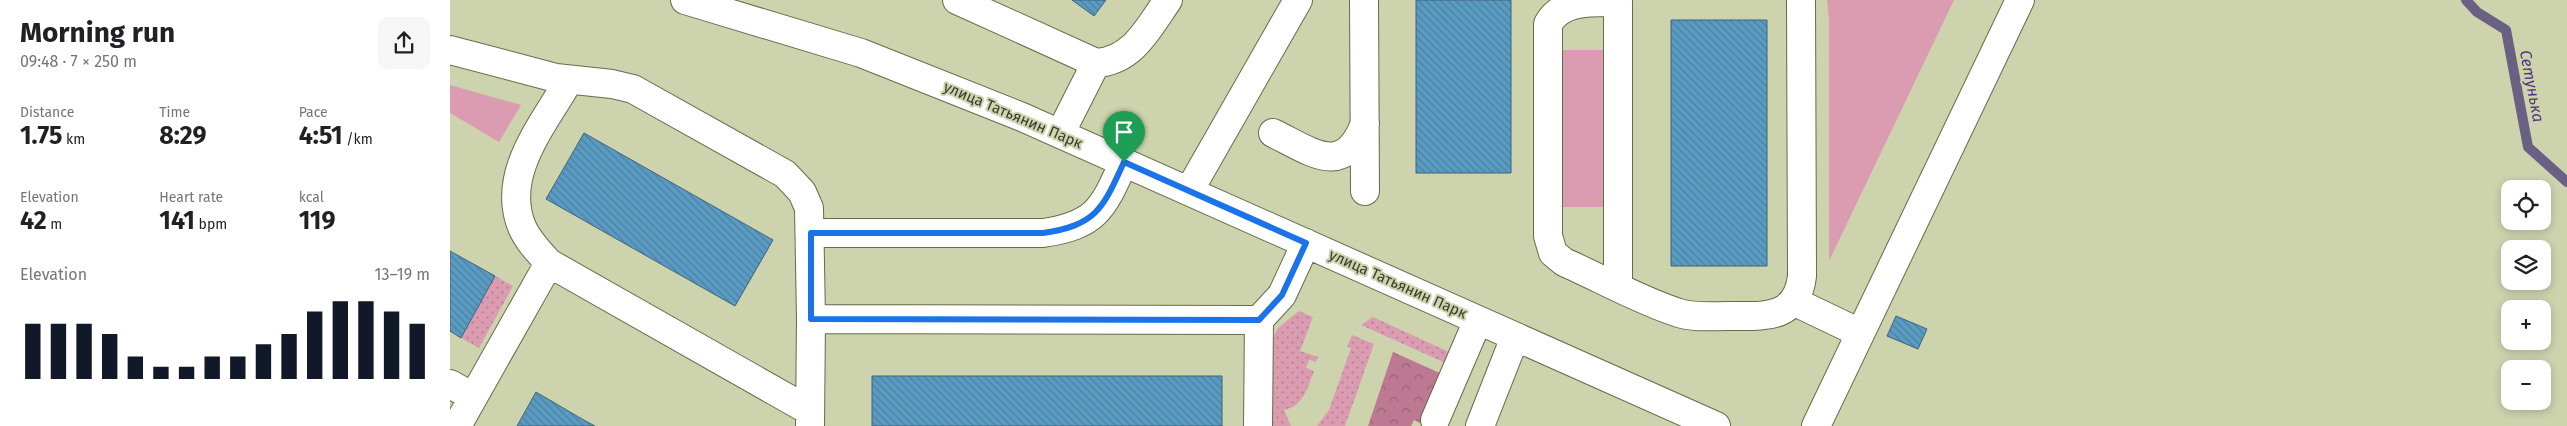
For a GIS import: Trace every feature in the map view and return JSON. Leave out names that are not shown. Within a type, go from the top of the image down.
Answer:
[{"type":"street","name":"улица Татьянин Парк","points":[[685,0],[862,53],[1060,134],[1716,426]]},
{"type":"street","points":[[957,0],[1096,64],[1116,60],[1127,54],[1168,0]]},
{"type":"street","points":[[1189,191],[1298,0]]},
{"type":"street","points":[[1364,0],[1365,191]]},
{"type":"street","points":[[1618,286],[1618,2],[1566,4],[1552,15],[1548,24],[1548,236],[1554,253],[1564,262],[1618,286],[1678,312],[1700,316],[1766,316],[1778,314],[1794,302],[1801,286],[1801,0]]},
{"type":"street","points":[[1816,426],[2020,0]]},
{"type":"street","points":[[450,50],[569,80],[612,84],[633,89],[785,174],[798,187],[806,200],[811,233],[810,418]]},
{"type":"street","points":[[1060,134],[1096,64]]},
{"type":"street","points":[[569,80],[520,166],[516,186],[516,206],[522,226],[530,242],[549,263],[810,418]]},
{"type":"street","points":[[1273,133],[1316,154],[1335,157],[1353,147],[1365,123]]},
{"type":"street","points":[[811,233],[1043,233],[1062,230],[1084,222],[1096,213],[1105,202],[1124,162]]},
{"type":"street","points":[[1258,426],[1259,320],[1282,295],[1306,243]]},
{"type":"street","points":[[457,426],[462,391],[549,263]]},
{"type":"street","points":[[1794,302],[1860,333]]},
{"type":"street","points":[[811,319],[1259,320]]},
{"type":"street","points":[[1435,420],[1478,320]]},
{"type":"street","points":[[1480,426],[1515,337]]},
{"type":"shaded area","points":[[1827,0],[1954,0],[1829,261],[1829,19]]},
{"type":"shaded area","points":[[1561,50],[1604,50],[1604,207],[1561,207]]},
{"type":"shaded area","points":[[450,85],[521,105],[499,142],[450,113]]},
{"type":"shaded area","points":[[495,276],[513,286],[479,348],[461,338]]},
{"type":"shaded area","points":[[1299,311],[1313,317],[1300,351],[1318,357],[1316,362],[1309,360],[1306,368],[1314,371],[1304,395],[1296,405],[1284,410],[1291,426],[1272,426],[1272,339],[1278,328]]},
{"type":"shaded area","points":[[1373,317],[1449,352],[1450,365],[1361,325]]},
{"type":"shaded area","points":[[1352,335],[1374,344],[1345,426],[1317,426],[1329,410],[1351,348],[1347,347]]},
{"type":"green space","points":[[1393,352],[1442,374],[1420,423],[1414,420],[1411,426],[1368,426]]},
{"type":"building","points":[[1072,0],[1106,0],[1094,16]]},
{"type":"building","points":[[1416,0],[1511,0],[1511,173],[1416,173]]},
{"type":"building","points":[[1671,20],[1767,20],[1767,266],[1671,266]]},
{"type":"building","points":[[584,133],[773,240],[735,306],[546,199]]},
{"type":"building","points":[[450,251],[495,276],[461,338],[450,331]]},
{"type":"building","points":[[1896,316],[1927,329],[1918,349],[1887,336]]},
{"type":"building","points":[[872,376],[1222,376],[1222,426],[872,426]]},
{"type":"building","points":[[536,392],[582,419],[595,426],[517,426]]},
{"type":"waterway","name":"Сетунька","points":[[2466,0],[2477,12],[2506,30],[2528,147],[2567,182]]},
{"type":"route","points":[[1124,162],[1306,243],[1282,295],[1259,320],[811,319],[811,233],[1043,233],[1062,230],[1084,222],[1096,213],[1105,202],[1124,162]]}]
